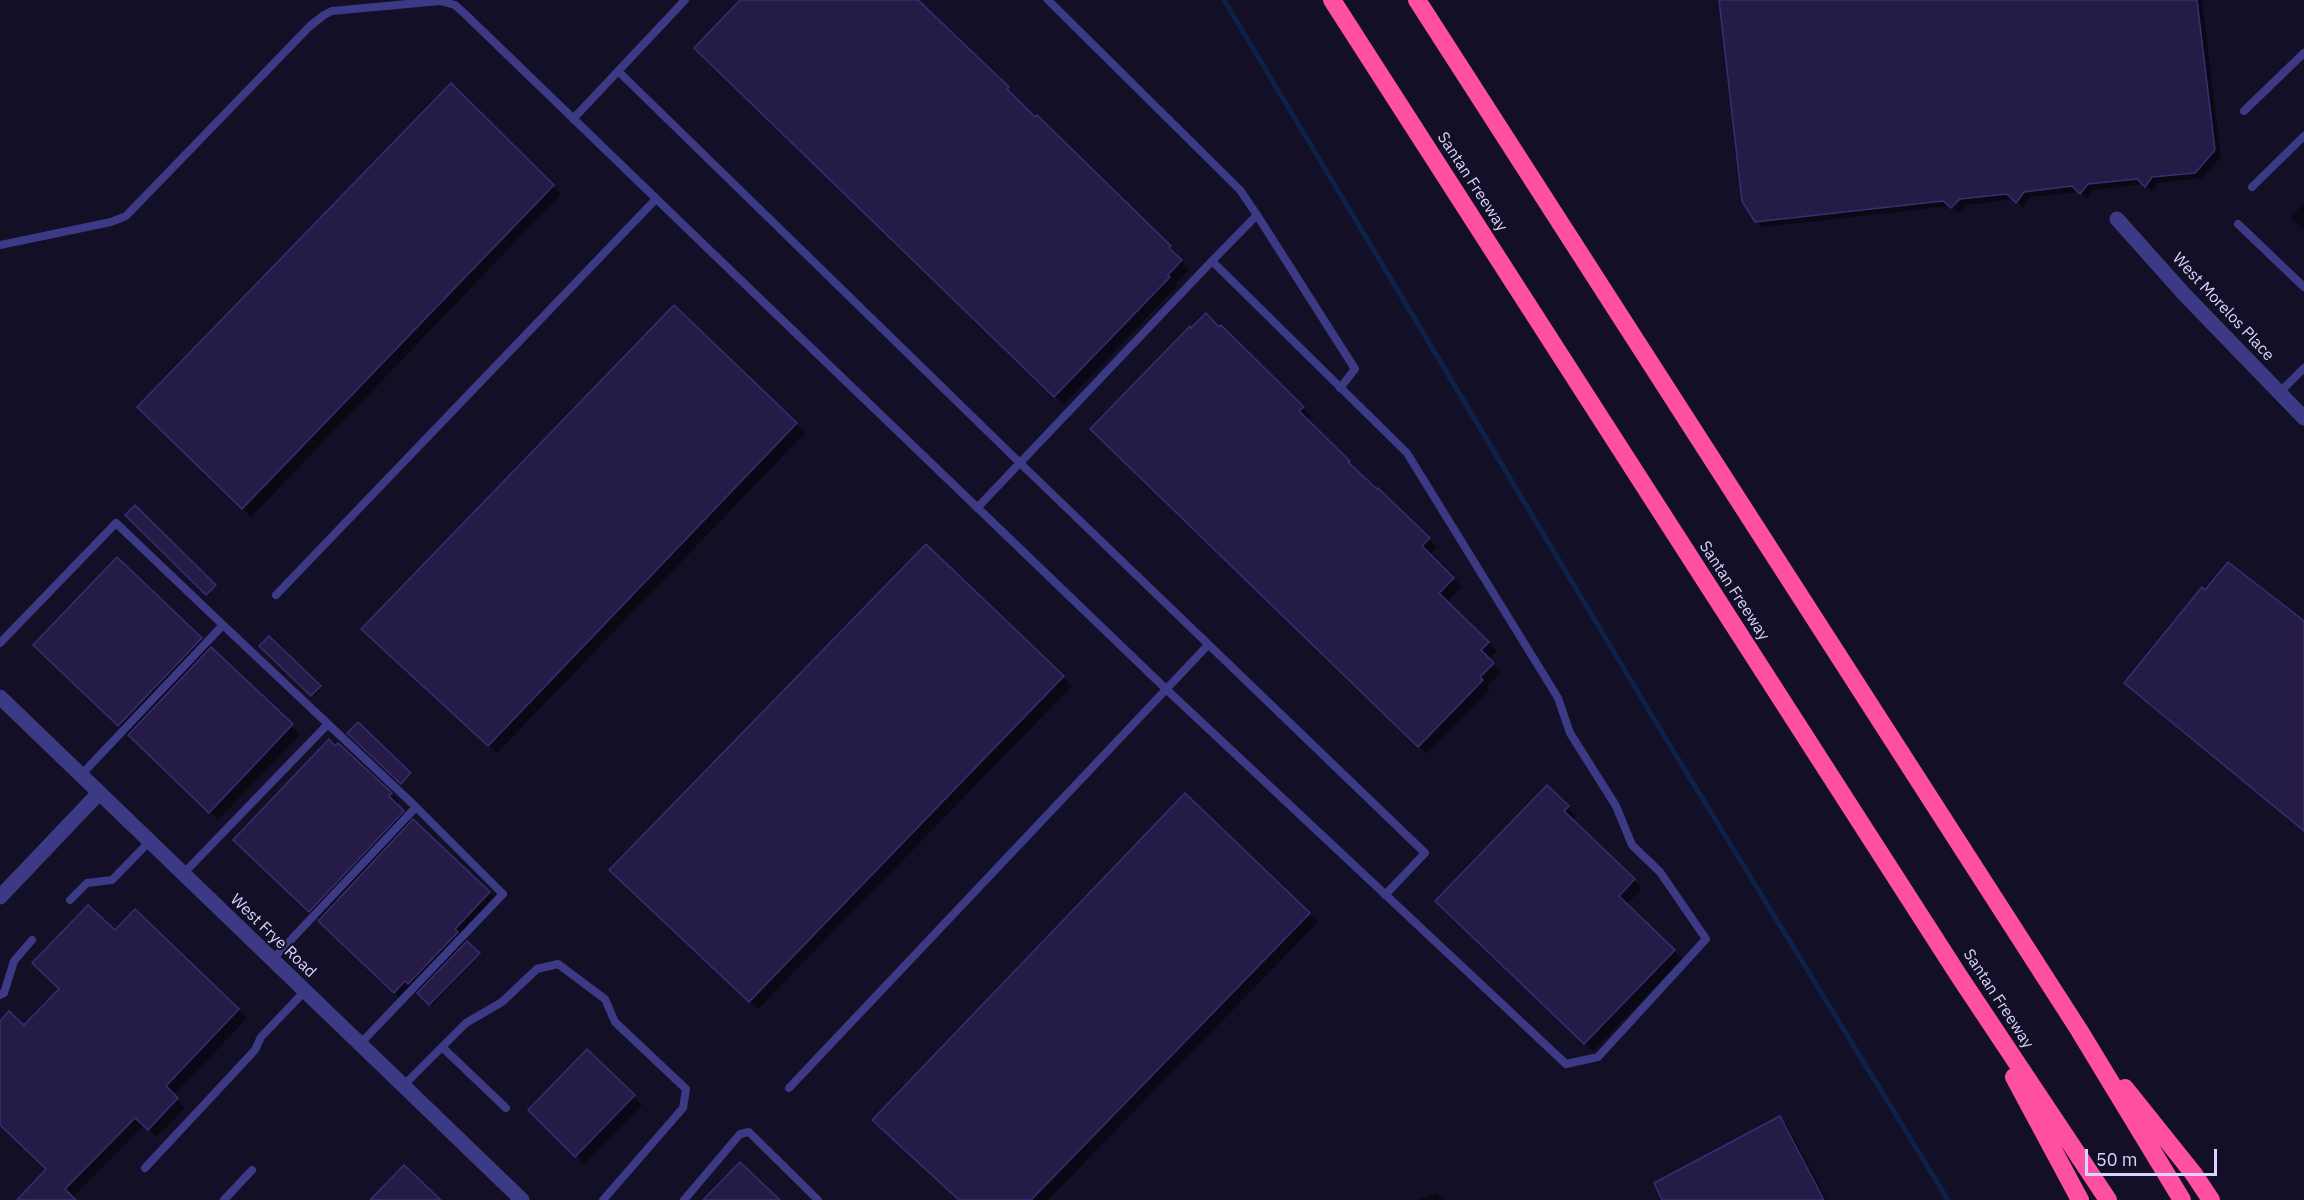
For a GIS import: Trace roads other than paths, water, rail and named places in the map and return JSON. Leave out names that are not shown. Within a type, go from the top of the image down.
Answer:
[{"type":"highway","name":"Santan Freeway","points":[[1332,0],[1959,976],[2108,1200]]},
{"type":"highway","points":[[1417,0],[2079,1030],[2182,1200]]},
{"type":"highway","points":[[1959,976],[2080,1200]]},
{"type":"highway","points":[[2079,1030],[2193,1173],[2211,1200]]},
{"type":"street","name":"West Morelos Place","points":[[2117,219],[2184,294],[2304,418]]},
{"type":"street","name":"West Frye Road","points":[[0,697],[522,1200]]},
{"type":"street","points":[[0,897],[99,793]]},
{"type":"lane","points":[[573,119],[685,0]]},
{"type":"lane","points":[[1048,0],[1240,190],[1355,369],[1340,388]]},
{"type":"lane","points":[[0,245],[111,222],[126,216],[309,26],[332,11],[440,1],[455,5],[1166,689],[1566,1064],[1598,1056],[1707,939],[1660,872],[1632,845],[1616,806],[1570,733],[1558,698],[1407,453],[1212,261]]},
{"type":"lane","points":[[2244,111],[2304,53]]},
{"type":"lane","points":[[618,71],[1020,464],[1425,853],[1385,895]]},
{"type":"lane","points":[[2252,187],[2304,136]]},
{"type":"lane","points":[[276,595],[656,199]]},
{"type":"lane","points":[[977,508],[1257,215]]},
{"type":"lane","points":[[2238,224],[2304,287]]},
{"type":"lane","points":[[2279,393],[2304,368]]},
{"type":"lane","points":[[0,643],[116,523],[416,807],[503,894],[360,1044]]},
{"type":"lane","points":[[81,776],[223,625]]},
{"type":"lane","points":[[789,1088],[1208,645]]},
{"type":"lane","points":[[183,874],[328,724]]},
{"type":"lane","points":[[272,960],[416,807]]},
{"type":"lane","points":[[70,900],[87,883],[112,880],[149,842]]},
{"type":"lane","points":[[0,995],[4,993],[14,961],[32,940]]},
{"type":"lane","points":[[403,1086],[466,1023],[502,1002],[537,969],[558,964],[605,999],[615,1022],[686,1089],[683,1108],[603,1200]]},
{"type":"lane","points":[[145,1168],[255,1050],[261,1037],[305,992]]},
{"type":"lane","points":[[442,1047],[506,1108]]},
{"type":"lane","points":[[684,1200],[740,1134],[749,1132],[818,1200]]},
{"type":"lane","points":[[224,1200],[252,1170]]},
{"type":"waterway","points":[[1224,0],[1663,734],[1948,1200]]}]
